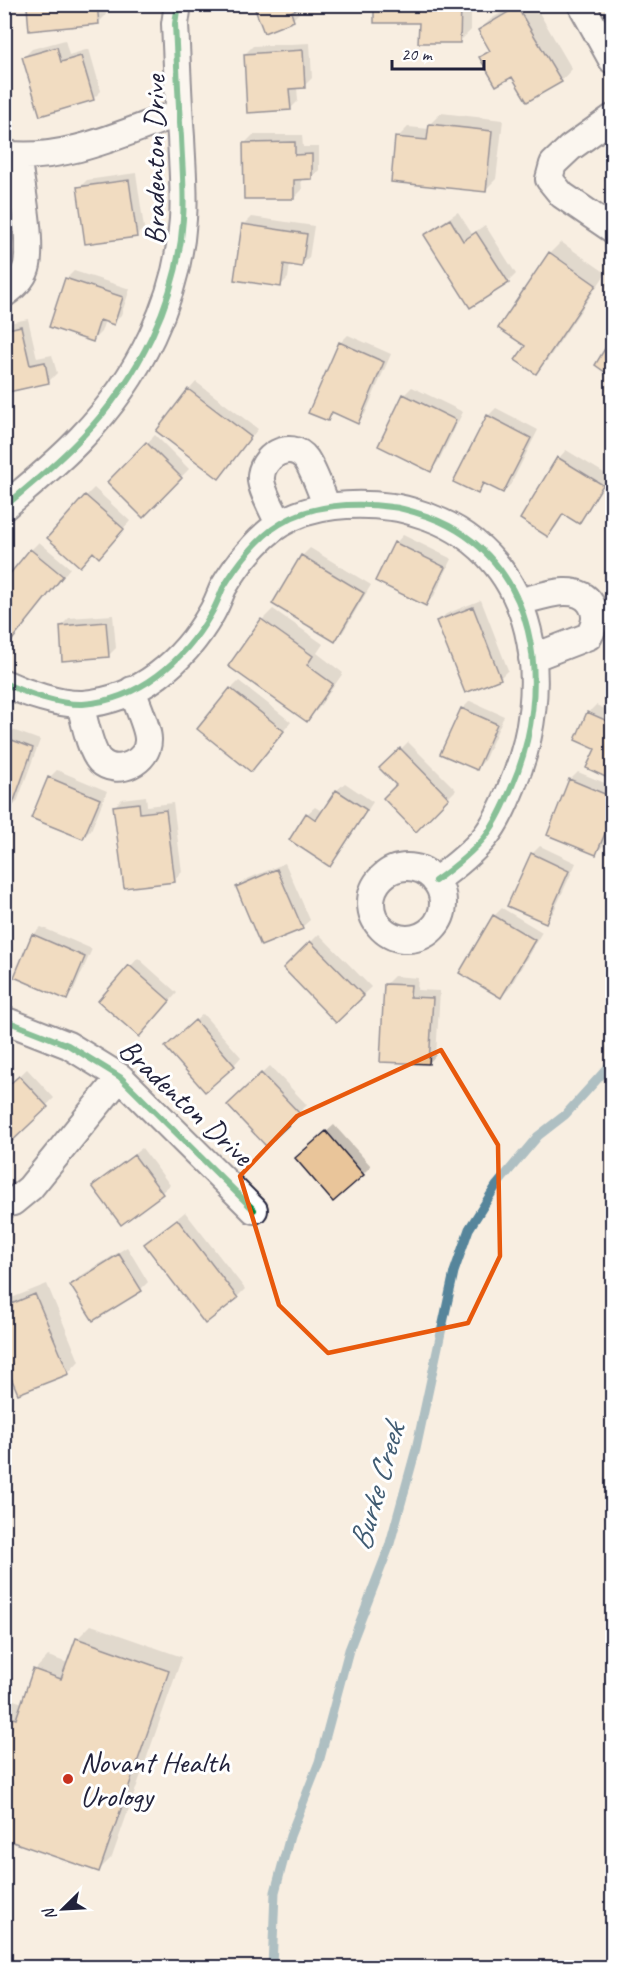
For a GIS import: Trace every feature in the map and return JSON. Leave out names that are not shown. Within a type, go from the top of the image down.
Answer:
[{"type":"street","name":"Bradenton Drive","points":[[4,507],[55,465],[84,436],[142,359],[167,298],[176,266],[183,219],[175,24],[178,4]]},
{"type":"street","points":[[580,4],[612,60]]},
{"type":"street","points":[[4,294],[16,285],[27,266],[28,244],[11,155],[81,149],[179,113]]},
{"type":"street","points":[[612,118],[570,148],[553,164],[549,179],[562,195],[612,229]]},
{"type":"street","points":[[279,524],[261,481],[262,470],[267,460],[277,452],[289,450],[299,453],[306,460],[327,507]]},
{"type":"street","points":[[4,683],[44,698],[80,704],[109,700],[156,678],[177,660],[194,640],[211,614],[224,587],[248,553],[279,524],[303,513],[327,507],[392,507],[440,521],[460,532],[489,555],[507,579],[519,602],[528,628],[534,688],[531,723],[522,763],[497,819],[486,836],[455,867],[435,881]]},
{"type":"street","points":[[519,602],[564,592],[577,592],[587,597],[595,610],[595,624],[589,636],[532,658]]},
{"type":"street","points":[[80,704],[94,751],[100,761],[110,767],[123,768],[137,762],[146,750],[148,739],[132,690]]},
{"type":"street","name":"Bradenton Drive","points":[[4,1020],[68,1045],[120,1077],[254,1210]]},
{"type":"street","points":[[4,1204],[13,1202],[30,1188],[120,1077]]},
{"type":"highlighted area","points":[[441,1050],[498,1145],[500,1256],[468,1323],[328,1353],[279,1305],[240,1176],[297,1116]]},
{"type":"building","points":[[41,4],[97,4],[99,24],[29,31],[27,7]]},
{"type":"building","points":[[253,4],[308,4],[291,12],[294,21],[264,33]]},
{"type":"building","points":[[374,4],[461,4],[460,43],[418,43],[419,23],[374,23]]},
{"type":"building","points":[[517,7],[562,82],[527,102],[512,77],[496,86],[479,57],[490,51],[478,30]]},
{"type":"building","points":[[57,47],[61,62],[81,56],[94,100],[40,116],[22,57]]},
{"type":"building","points":[[303,50],[305,88],[289,89],[291,110],[247,113],[244,54]]},
{"type":"building","points":[[429,124],[492,131],[486,192],[391,182],[395,137],[427,140]]},
{"type":"building","points":[[295,142],[295,155],[312,154],[312,179],[294,180],[294,199],[244,199],[243,143]]},
{"type":"building","points":[[129,180],[137,237],[85,244],[77,187]]},
{"type":"building","points":[[450,219],[463,241],[476,232],[509,283],[470,308],[424,235]]},
{"type":"building","points":[[242,224],[307,234],[302,267],[284,264],[281,287],[234,280]]},
{"type":"building","points":[[549,252],[596,285],[536,374],[515,360],[525,346],[498,328]]},
{"type":"building","points":[[65,278],[123,297],[114,325],[100,320],[93,342],[49,327]]},
{"type":"building","points":[[21,326],[30,365],[45,362],[49,383],[4,393],[4,330]]},
{"type":"building","points":[[612,337],[612,377],[595,365]]},
{"type":"building","points":[[339,342],[384,362],[358,424],[332,412],[328,421],[308,413]]},
{"type":"building","points":[[188,389],[251,437],[219,479],[156,431]]},
{"type":"building","points":[[403,394],[456,420],[431,472],[378,446]]},
{"type":"building","points":[[487,415],[531,438],[503,493],[483,483],[478,494],[453,482]]},
{"type":"building","points":[[146,442],[182,478],[143,518],[107,482]]},
{"type":"building","points":[[557,457],[603,485],[579,524],[563,514],[548,537],[520,519]]},
{"type":"building","points":[[85,495],[124,529],[99,558],[93,552],[80,567],[47,538]]},
{"type":"building","points":[[394,542],[445,567],[426,606],[375,581]]},
{"type":"building","points":[[30,549],[63,576],[9,644],[4,640],[4,581]]},
{"type":"building","points":[[301,555],[364,593],[335,642],[272,604]]},
{"type":"building","points":[[473,607],[501,679],[465,693],[436,621]]},
{"type":"building","points":[[261,619],[313,656],[307,665],[333,684],[307,722],[228,666]]},
{"type":"building","points":[[106,622],[109,657],[62,661],[60,626]]},
{"type":"building","points":[[612,681],[612,702],[605,699]]},
{"type":"building","points":[[230,688],[284,731],[251,772],[197,729]]},
{"type":"building","points":[[461,708],[497,724],[477,770],[440,754]]},
{"type":"building","points":[[587,712],[612,723],[612,780],[586,768],[595,749],[575,740]]},
{"type":"building","points":[[4,737],[33,748],[10,812],[4,810]]},
{"type":"building","points":[[400,748],[449,798],[416,832],[383,798],[396,785],[379,768]]},
{"type":"building","points":[[48,777],[100,799],[83,839],[31,818]]},
{"type":"building","points":[[569,779],[612,797],[612,826],[609,824],[596,855],[547,835]]},
{"type":"building","points":[[336,790],[367,810],[330,867],[289,840],[306,813],[316,820]]},
{"type":"building","points":[[139,803],[140,813],[166,810],[175,882],[124,888],[113,806]]},
{"type":"building","points":[[531,853],[569,871],[546,923],[507,906]]},
{"type":"building","points":[[277,869],[303,929],[261,946],[236,887]]},
{"type":"building","points":[[493,915],[535,940],[501,998],[459,973]]},
{"type":"building","points":[[32,934],[85,957],[67,1000],[14,977]]},
{"type":"building","points":[[310,941],[364,996],[336,1023],[283,968]]},
{"type":"building","points":[[129,965],[170,1001],[139,1037],[98,1001]]},
{"type":"building","points":[[384,984],[411,985],[410,997],[433,998],[429,1064],[380,1062]]},
{"type":"building","points":[[195,1020],[235,1066],[205,1092],[165,1047]]},
{"type":"building","points":[[261,1073],[300,1114],[266,1146],[227,1105]]},
{"type":"building","points":[[19,1076],[48,1107],[7,1146],[4,1143],[4,1089]]},
{"type":"building","points":[[326,1131],[364,1175],[333,1202],[295,1158]]},
{"type":"building","points":[[134,1155],[163,1194],[121,1225],[92,1186]]},
{"type":"building","points":[[177,1219],[238,1298],[205,1324],[144,1244]]},
{"type":"building","points":[[119,1254],[142,1291],[93,1321],[70,1285]]},
{"type":"building","points":[[35,1294],[69,1374],[18,1394],[4,1361],[4,1307]]},
{"type":"building","name":"Novant Health Urology","points":[[76,1638],[169,1671],[99,1872],[4,1839],[4,1715],[16,1719],[33,1669],[61,1679]]},
{"type":"waterway","name":"Burke Creek","points":[[272,1968],[275,1892],[290,1836],[319,1762],[349,1650],[389,1547],[416,1449],[454,1272],[469,1229],[496,1186],[538,1136],[565,1115],[612,1063]]},
{"type":"cycle path","points":[[4,507],[63,456],[102,414],[121,390],[137,364],[164,308],[180,249],[184,209],[175,24],[178,4]]},
{"type":"cycle path","points":[[4,683],[22,691],[64,703],[83,704],[123,695],[158,675],[173,662],[200,631],[216,605],[223,588],[241,562],[264,536],[292,517],[334,506],[349,505],[378,505],[429,517],[466,536],[495,563],[515,595],[528,630],[533,669],[532,709],[525,748],[504,806],[480,843],[435,881]]},
{"type":"cycle path","points":[[4,1020],[68,1045],[120,1077],[254,1210]]},
{"type":"place","name":"Novant Health Urology","points":[[68,1779]]}]
